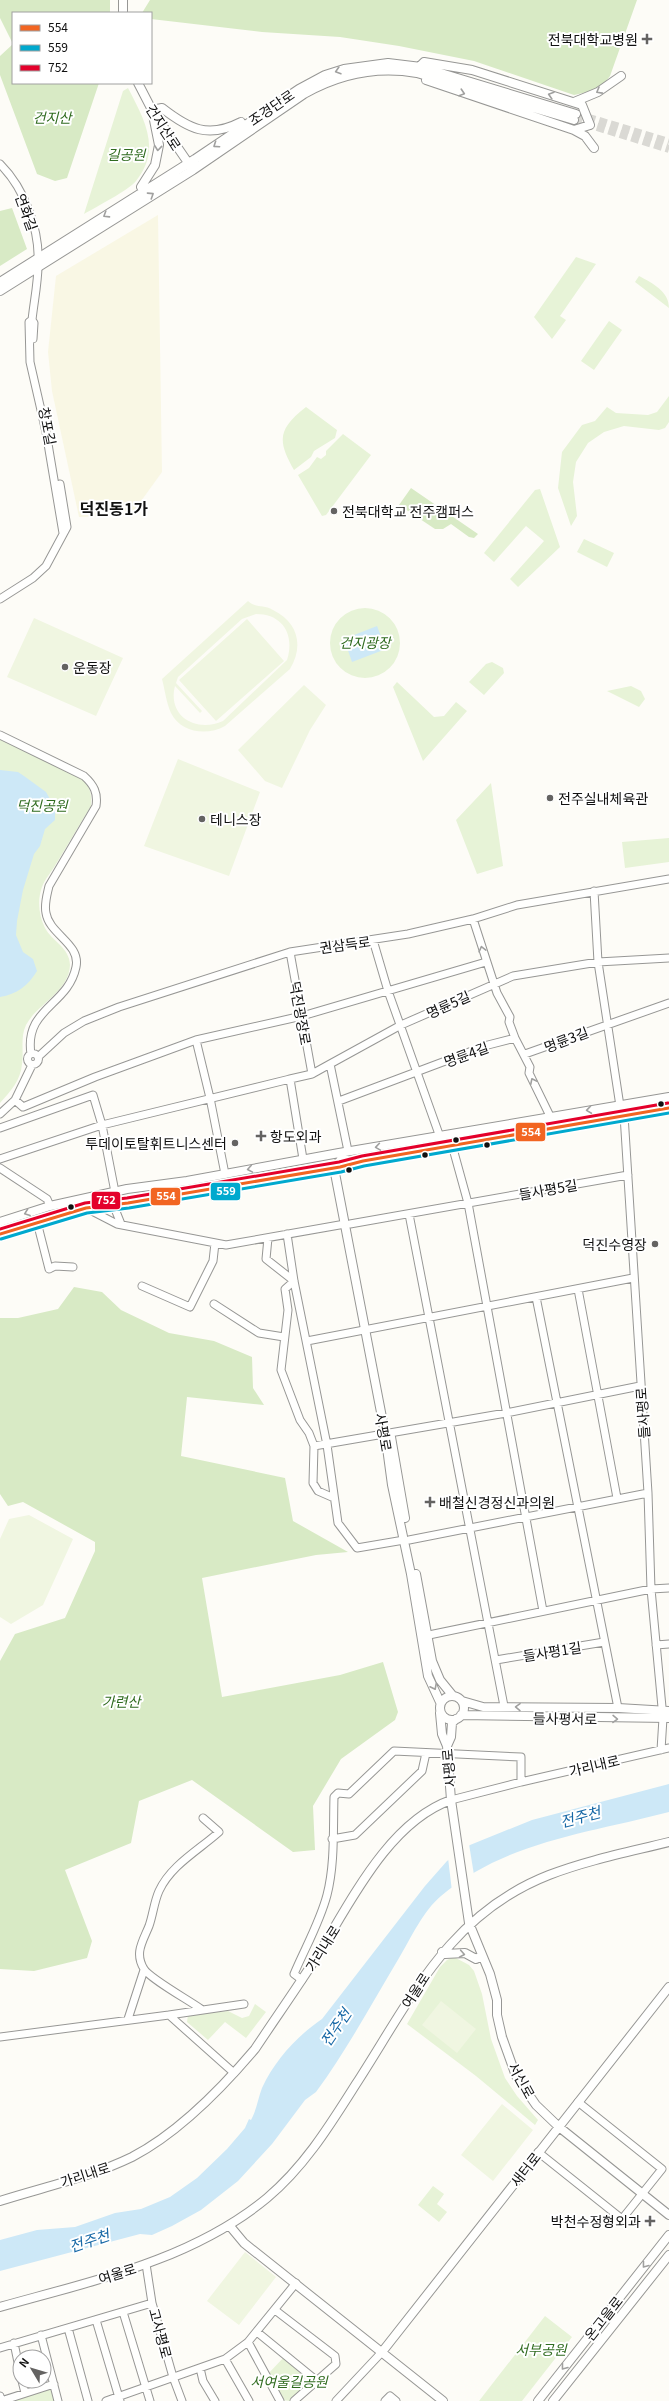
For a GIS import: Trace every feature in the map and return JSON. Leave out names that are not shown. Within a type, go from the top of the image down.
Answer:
[{"type":"street","points":[[123,0],[123,12]]},
{"type":"street","points":[[574,130],[590,125],[582,105],[472,70],[424,62],[417,70],[416,76],[445,88],[574,130],[585,136],[594,148]]},
{"type":"street","name":"조경단로","points":[[0,291],[38,261],[143,191],[190,166],[259,116],[314,80],[344,69],[388,63],[417,70],[575,117]]},
{"type":"street","name":"조경단로","points":[[0,282],[38,261],[319,85],[348,75],[369,71],[417,70]]},
{"type":"street","points":[[574,102],[598,92],[621,76]]},
{"type":"street","name":"건지산로","points":[[139,84],[152,110],[190,166]]},
{"type":"street","points":[[143,191],[141,187],[155,165],[159,145],[152,110],[162,108],[188,126],[207,131],[228,129],[259,116]]},
{"type":"street","name":"연화길","points":[[0,164],[17,185],[25,202],[32,220],[38,261]]},
{"type":"street","name":"창포길","points":[[0,599],[33,578],[46,566],[66,527],[66,519],[35,363],[33,340],[34,323],[32,320],[38,261]]},
{"type":"street","points":[[0,736],[84,776],[92,783],[97,799],[96,806],[49,886],[46,901],[46,914],[50,925],[73,951],[77,958],[77,966],[67,988],[33,1025],[30,1033],[31,1054],[28,1060],[32,1065]]},
{"type":"street","name":"권삼득로","points":[[0,1114],[15,1100],[32,1065],[37,1064],[38,1057],[64,1033],[84,1021],[120,1007],[290,952],[373,940],[473,919],[517,905],[669,879]]},
{"type":"street","name":"명륜3길","points":[[594,891],[598,962],[620,1106]]},
{"type":"street","points":[[473,919],[497,993],[510,1017],[509,1022],[515,1038],[525,1054],[530,1067],[529,1073],[550,1116]]},
{"type":"street","points":[[373,940],[388,991],[440,1137]]},
{"type":"street","name":"덕진광장로","points":[[290,952],[312,1074]]},
{"type":"street","points":[[495,983],[514,976],[598,962],[669,958]]},
{"type":"street","points":[[24,1107],[95,1077],[196,1040],[302,1016],[486,962]]},
{"type":"street","name":"명륜5길","points":[[330,1064],[401,1026],[495,983]]},
{"type":"street","name":"명륜3길","points":[[525,1054],[669,1003]]},
{"type":"street","name":"명륜4길","points":[[418,1072],[488,1045],[515,1038]]},
{"type":"street","points":[[196,1040],[210,1098],[224,1174]]},
{"type":"street","points":[[31,1054],[38,1057]]},
{"type":"street","points":[[0,1159],[102,1125],[312,1074],[330,1064],[339,1101],[344,1152],[338,1165]]},
{"type":"street","points":[[339,1101],[418,1072]]},
{"type":"street","points":[[290,1079],[303,1159]]},
{"type":"street","points":[[0,1128],[92,1095],[102,1125],[116,1192]]},
{"type":"street","points":[[0,1222],[50,1206],[116,1192],[344,1152],[440,1137],[550,1116],[669,1097]]},
{"type":"street","points":[[15,1100],[24,1107],[25,1119]]},
{"type":"street","points":[[0,1234],[86,1208],[669,1108]]},
{"type":"street","name":"들사평로","points":[[624,1116],[633,1278],[648,1493],[652,1589],[656,1645],[665,1715],[661,1750]]},
{"type":"street","points":[[452,1145],[468,1203],[494,1352],[518,1470],[543,1611]]},
{"type":"street","name":"사평로","points":[[338,1165],[367,1330],[388,1433],[428,1676],[440,1702],[442,1734],[447,1746],[448,1755],[452,1813]]},
{"type":"street","points":[[0,1168],[47,1198],[50,1206]]},
{"type":"street","name":"들사평5길","points":[[86,1208],[121,1224],[226,1245],[628,1175]]},
{"type":"street","points":[[113,1204],[121,1224]]},
{"type":"street","points":[[410,1214],[431,1317],[504,1706]]},
{"type":"street","points":[[37,1222],[49,1269],[55,1266],[73,1267]]},
{"type":"street","points":[[287,1234],[294,1281],[327,1445],[338,1523],[357,1548],[470,1529],[526,1515],[648,1493]]},
{"type":"street","points":[[268,1238],[266,1259],[294,1281]]},
{"type":"street","points":[[142,1286],[190,1307],[213,1261],[215,1243]]},
{"type":"street","points":[[307,1341],[633,1278]]},
{"type":"street","points":[[294,1281],[285,1289],[288,1310],[281,1370],[300,1420],[309,1433],[314,1446],[313,1483],[318,1491],[334,1498]]},
{"type":"street","points":[[578,1289],[597,1396],[618,1498]]},
{"type":"street","points":[[536,1297],[618,1708]]},
{"type":"street","points":[[214,1304],[259,1333],[284,1336]]},
{"type":"street","points":[[314,1446],[327,1445],[558,1404],[640,1386]]},
{"type":"street","name":"사평로","points":[[406,1540],[429,1635],[432,1661],[440,1680],[453,1696],[462,1701],[492,1707]]},
{"type":"street","points":[[429,1635],[652,1589],[669,1588]]},
{"type":"street","name":"들사평1길","points":[[496,1660],[604,1642]]},
{"type":"street","points":[[656,1645],[669,1644]]},
{"type":"street","points":[[440,1702],[446,1697],[453,1696]]},
{"type":"street","points":[[447,1746],[451,1737],[452,1723],[459,1717],[464,1708],[462,1701]]},
{"type":"street","name":"들사평서로","points":[[492,1707],[618,1708],[665,1715]]},
{"type":"street","points":[[440,1713],[449,1720],[459,1717]]},
{"type":"street","name":"들사평서로","points":[[459,1717],[665,1715]]},
{"type":"street","name":"가리내로","points":[[0,2201],[104,2169],[134,2156],[184,2121],[234,2073],[255,2049],[302,1980],[386,1850],[418,1817],[437,1805],[450,1800],[669,1748]]},
{"type":"street","points":[[302,1980],[294,1974],[327,1896],[330,1879],[334,1797],[338,1793],[349,1794],[394,1751],[448,1755],[521,1757],[521,1782]]},
{"type":"street","points":[[332,1839],[355,1834],[422,1772],[426,1753]]},
{"type":"street","name":"서신로","points":[[452,1813],[470,1923],[497,2000],[497,2015],[502,2037],[516,2076],[536,2105],[559,2127],[669,2215]]},
{"type":"street","points":[[128,2020],[144,1970],[139,1955],[140,1944],[149,1926],[159,1891],[167,1877],[184,1860],[219,1832],[203,1818]]},
{"type":"street","name":"여울로","points":[[0,2307],[146,2264],[181,2250],[228,2225],[267,2198],[302,2163],[324,2134],[419,1983],[442,1952],[470,1923],[513,1893],[547,1875],[602,1858],[668,1844]]},
{"type":"street","points":[[442,1952],[445,1954],[459,1952],[476,1959],[482,1956]]},
{"type":"street","points":[[144,1970],[201,2009]]},
{"type":"street","name":"새터로","points":[[336,2401],[382,2352],[669,1987]]},
{"type":"street","points":[[0,2037],[244,2004]]},
{"type":"street","points":[[169,2015],[234,2073]]},
{"type":"street","points":[[538,2152],[622,2219],[662,2169],[578,2102]]},
{"type":"street","points":[[228,2225],[244,2242],[440,2400]]},
{"type":"street","name":"온고을로","points":[[538,2401],[669,2234]]},
{"type":"street","name":"온고을로","points":[[553,2401],[669,2254]]},
{"type":"street","name":"고사평로","points":[[146,2264],[152,2303],[173,2377],[182,2401]]},
{"type":"street","points":[[106,2401],[119,2399],[144,2387],[225,2359],[248,2342],[296,2283]]},
{"type":"street","points":[[0,2348],[152,2303]]},
{"type":"street","points":[[275,2310],[335,2356],[336,2364],[294,2401]]},
{"type":"street","points":[[123,2312],[144,2387],[150,2401]]},
{"type":"street","points":[[96,2320],[119,2399]]},
{"type":"street","points":[[68,2328],[88,2401]]},
{"type":"street","points":[[257,2332],[317,2381]]},
{"type":"street","points":[[41,2335],[58,2401]]},
{"type":"street","points":[[248,2342],[280,2401]]},
{"type":"street","points":[[14,2343],[15,2349]]},
{"type":"street","points":[[225,2359],[248,2401]]},
{"type":"street","points":[[200,2368],[203,2381],[215,2401]]},
{"type":"street","points":[[0,2396],[1,2401],[54,2384]]},
{"type":"street","points":[[24,2389],[25,2393]]},
{"type":"street","points":[[385,2401],[390,2396],[396,2401]]},
{"type":"shaded area","points":[[158,215],[162,472],[131,515],[79,517],[52,391],[48,352],[56,276]]},
{"type":"green space","points":[[0,0],[110,0],[110,12],[12,12],[12,42],[0,18]]},
{"type":"green space","points":[[150,0],[637,0],[610,76],[599,87],[585,93],[574,95],[474,61],[399,46],[340,37],[262,32],[152,19],[152,12],[143,12]]},
{"type":"green space","name":"건지산","points":[[12,45],[12,84],[99,84],[67,178],[55,181],[37,174],[0,75],[0,56]]},
{"type":"green space","name":"길공원","points":[[128,88],[140,111],[148,134],[148,157],[144,169],[136,181],[120,194],[84,214],[123,91]]},
{"type":"green space","points":[[12,208],[27,249],[0,266],[0,211]]},
{"type":"green space","points":[[576,257],[596,264],[560,316],[566,320],[552,339],[534,317]]},
{"type":"green space","points":[[639,276],[663,292],[669,308],[635,282]]},
{"type":"green space","points":[[609,321],[622,330],[594,370],[581,361]]},
{"type":"green space","points":[[669,396],[669,422],[665,428],[659,430],[624,426],[604,432],[588,443],[576,462],[573,482],[577,516],[571,526],[558,488],[562,452],[582,425],[595,421],[607,407],[616,413],[648,415],[657,412]]},
{"type":"green space","points":[[306,407],[337,430],[335,438],[314,451],[311,457],[294,470],[285,451],[283,436],[285,429],[290,422]]},
{"type":"green space","points":[[343,434],[371,455],[326,515],[322,516],[298,475],[309,468],[317,457],[321,459],[326,455],[326,451]]},
{"type":"green space","points":[[411,488],[478,534],[474,538],[469,537],[451,524],[443,529],[435,529],[399,505]]},
{"type":"green space","points":[[540,489],[560,547],[518,587],[510,579],[544,541],[526,526],[494,562],[484,553],[535,490]]},
{"type":"green space","points":[[584,539],[614,553],[607,567],[577,552]]},
{"type":"green space","points":[[248,601],[254,605],[269,608],[281,615],[288,621],[296,635],[297,652],[290,669],[225,726],[218,729],[203,732],[195,731],[188,729],[175,720],[171,713],[162,679]],"holes":[[[256,614],[265,615],[280,622],[288,634],[289,651],[287,660],[223,721],[203,725],[186,720],[175,706],[175,686],[200,713],[202,711],[176,683],[178,677],[242,619]]]},
{"type":"green space","name":"건지광장","points":[[358,608],[372,608],[385,614],[394,623],[400,636],[398,656],[390,668],[372,678],[358,678],[345,672],[336,663],[330,650],[330,636],[336,623],[345,614]]},
{"type":"green space","name":"운동장","points":[[34,618],[123,658],[96,716],[7,677]]},
{"type":"green space","points":[[247,619],[284,661],[216,721],[179,680]]},
{"type":"green space","points":[[492,662],[503,668],[504,673],[484,695],[469,682],[486,664]]},
{"type":"green space","points":[[397,682],[434,717],[444,716],[456,702],[467,711],[423,761],[393,687]]},
{"type":"green space","points":[[304,685],[326,705],[310,730],[282,788],[265,781],[238,750]]},
{"type":"green space","points":[[631,686],[641,691],[645,699],[639,707],[607,691]]},
{"type":"green space","name":"덕진공원","points":[[0,737],[80,777],[88,787],[91,794],[91,806],[45,881],[40,892],[39,903],[41,918],[48,933],[67,954],[70,965],[68,974],[59,990],[37,1011],[26,1025],[23,1034],[20,1075],[11,1090],[0,1103]]},
{"type":"green space","name":"테니스장","points":[[178,759],[260,792],[229,876],[144,846]]},
{"type":"green space","points":[[491,783],[503,866],[477,874],[456,820]]},
{"type":"green space","points":[[669,838],[669,862],[625,868],[622,842]]},
{"type":"green space","name":"가련산","points":[[74,1287],[102,1292],[121,1310],[169,1333],[214,1341],[252,1357],[253,1388],[264,1405],[187,1397],[181,1456],[285,1478],[293,1521],[348,1552],[316,1555],[202,1578],[222,1697],[340,1675],[383,1662],[398,1712],[395,1720],[341,1759],[313,1806],[315,1850],[293,1852],[192,1780],[139,1801],[131,1843],[65,1870],[92,1941],[87,1958],[34,1971],[0,1969],[0,1661],[15,1634],[65,1618],[95,1551],[95,1542],[23,1502],[8,1506],[0,1494],[0,1318],[18,1318],[58,1309]]},
{"type":"green space","points":[[29,1515],[73,1539],[43,1605],[11,1624],[0,1617],[0,1539],[9,1519]]},
{"type":"green space","points":[[454,1957],[469,1965],[474,1971],[482,1994],[491,2039],[505,2078],[517,2096],[538,2120],[535,2125],[476,2076],[407,2024],[440,1967],[447,1960]]},
{"type":"green space","points":[[441,2001],[476,2029],[457,2053],[422,2025]]},
{"type":"green space","points":[[255,2004],[266,2012],[246,2038],[225,2022],[208,2040],[187,2022],[188,2015],[228,2011],[242,2018],[249,2016]]},
{"type":"green space","points":[[502,2104],[533,2130],[493,2181],[461,2155]]},
{"type":"green space","points":[[433,2186],[444,2194],[437,2204],[447,2212],[439,2222],[418,2205]]},
{"type":"green space","points":[[245,2252],[276,2277],[239,2325],[207,2301]]},
{"type":"green space","name":"서부공원","points":[[545,2316],[572,2337],[522,2401],[479,2401]]},
{"type":"green space","name":"서여울길공원","points":[[285,2356],[313,2382],[290,2401],[282,2400],[267,2375]]},
{"type":"green space","points":[[52,2386],[56,2401],[12,2401],[44,2389],[52,2389]]},
{"type":"water","points":[[377,626],[386,649],[352,662],[344,639]]},
{"type":"water","points":[[0,770],[18,772],[46,792],[55,808],[55,820],[45,829],[40,846],[34,854],[23,890],[17,921],[16,935],[23,952],[33,959],[37,971],[30,981],[22,988],[12,994],[0,997]]},
{"type":"water","name":"전주천","points":[[669,1784],[669,1812],[579,1833],[521,1851],[466,1877],[441,1896],[423,1917],[349,2043],[316,2092],[305,2100],[272,2144],[238,2181],[201,2210],[152,2235],[140,2234],[0,2271],[0,2240],[37,2230],[75,2227],[115,2213],[141,2209],[170,2197],[197,2178],[227,2149],[245,2128],[249,2119],[251,2120],[262,2088],[280,2058],[295,2041],[322,2019],[425,1886],[447,1861],[470,1845],[532,1820]]},
{"type":"pier","points":[[469,1844],[474,1875],[452,1891],[448,1858]]},
{"type":"tunnel","points":[[576,114],[669,142]]},
{"type":"tunnel","points":[[574,120],[669,149]]},
{"type":"transit line","name":"752","points":[[0,1229],[85,1203],[127,1198],[339,1162],[362,1156],[668,1103]]},
{"type":"transit line","name":"554","points":[[0,1234],[86,1208],[128,1203],[340,1167],[363,1161],[669,1108]]},
{"type":"transit line","name":"559","points":[[1,1239],[87,1213],[129,1208],[341,1172],[364,1166],[669,1113]]},
{"type":"place","name":"전북대학교병원","points":[[647,39]]},
{"type":"place","name":"전북대학교 전주캠퍼스","points":[[334,511]]},
{"type":"place","name":"운동장","points":[[65,667]]},
{"type":"place","name":"전주실내체육관","points":[[550,798]]},
{"type":"place","name":"테니스장","points":[[202,819]]},
{"type":"place","name":"항도외과","points":[[261,1136]]},
{"type":"place","name":"투데이토탈휘트니스센터","points":[[235,1143]]},
{"type":"place","name":"덕진수영장","points":[[655,1244]]},
{"type":"place","name":"배철신경정신과의원","points":[[430,1502]]},
{"type":"place","name":"박천수정형외과","points":[[650,2221]]},
{"type":"district","name":"덕진동1가","points":[[114,508]]}]
